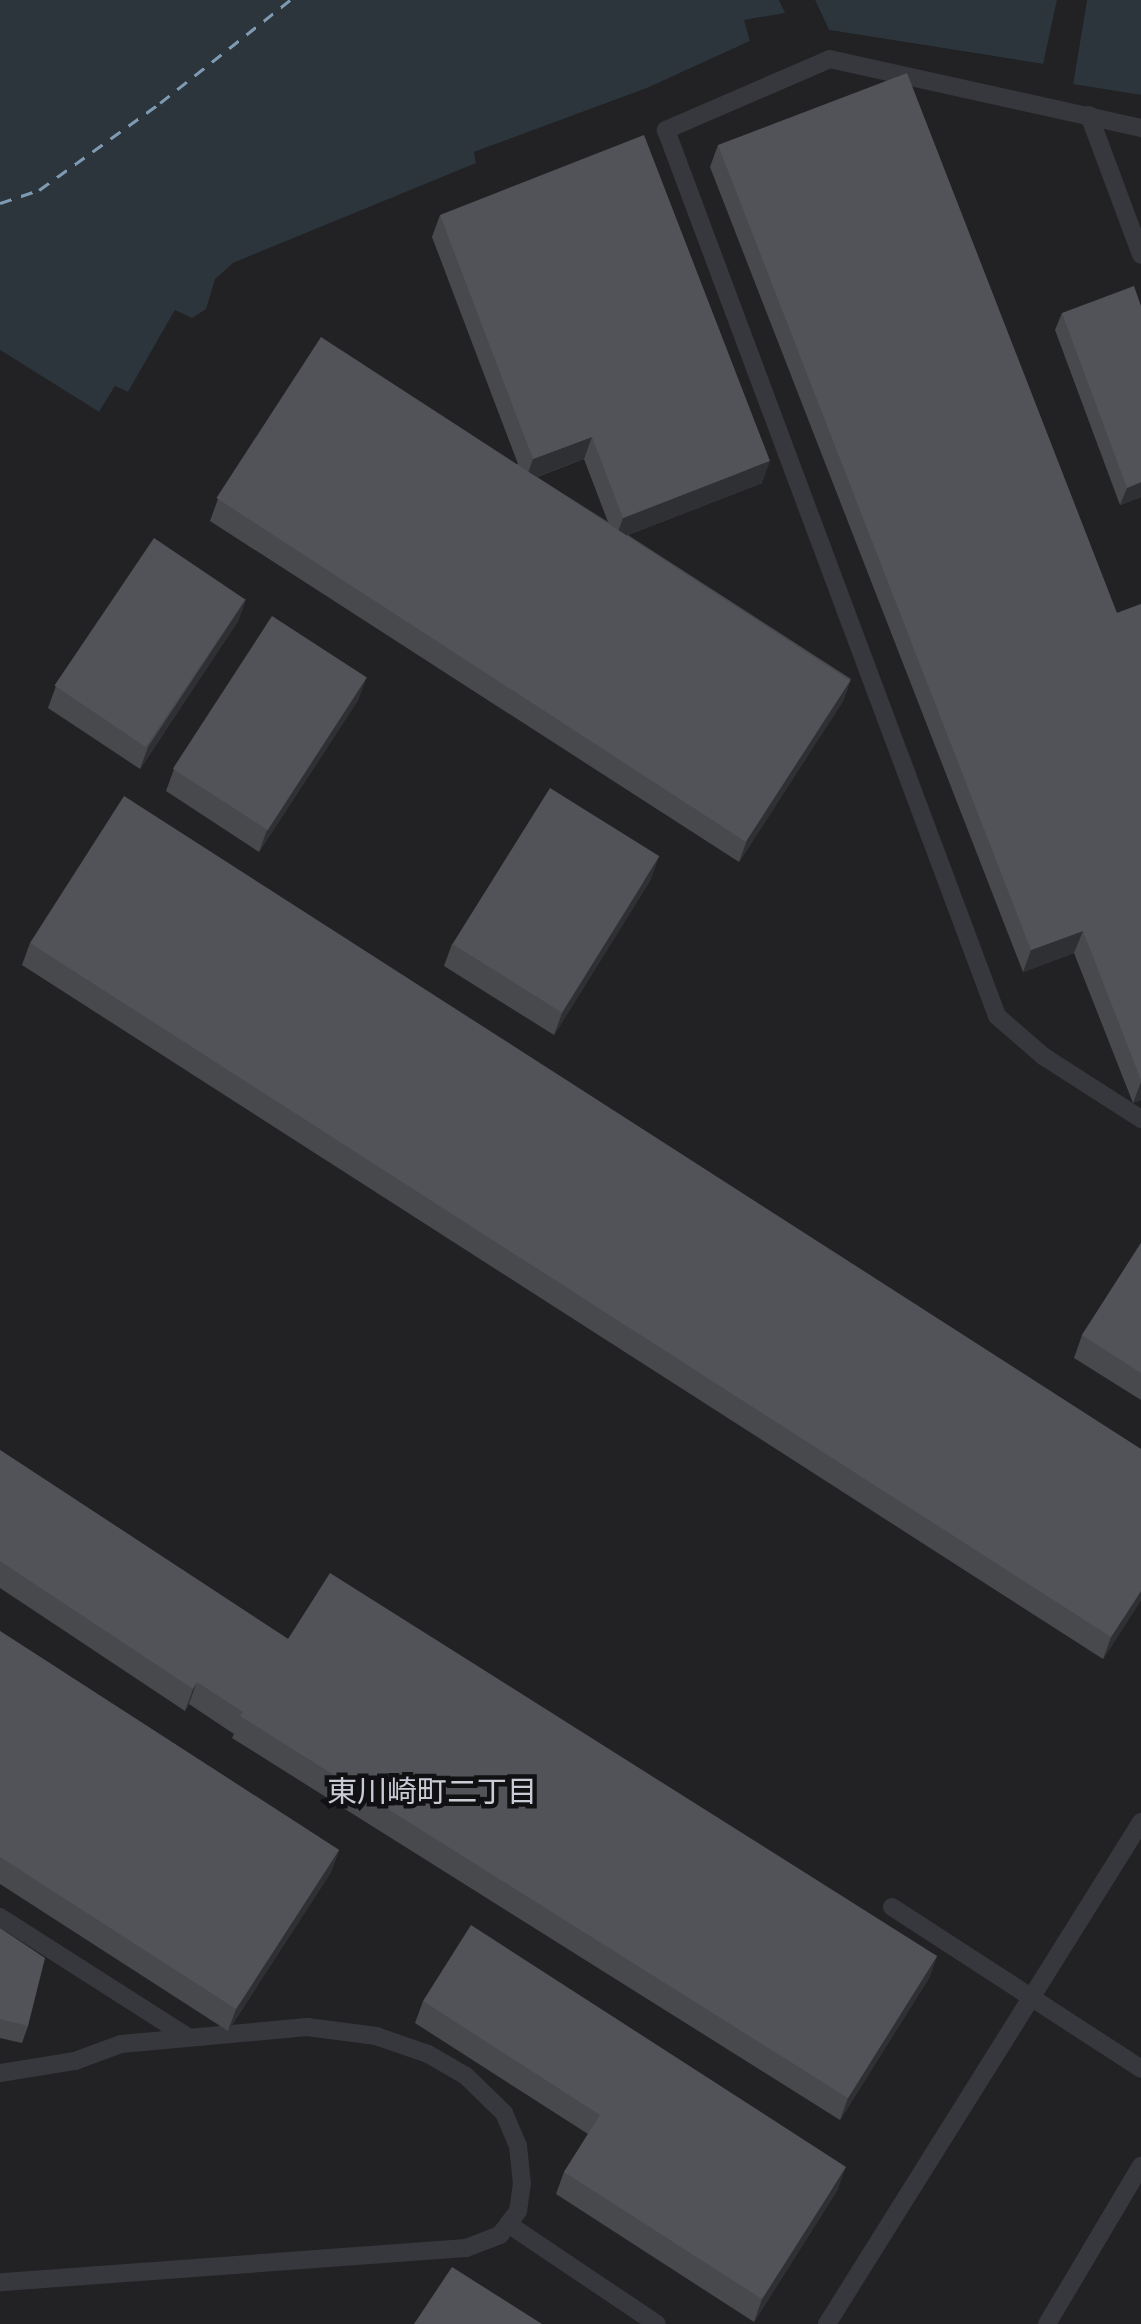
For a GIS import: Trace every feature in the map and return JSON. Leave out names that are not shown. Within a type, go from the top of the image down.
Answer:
[{"type":"lane","points":[[1141,128],[830,59],[666,130],[997,1016],[1042,1056],[1141,1118]]},
{"type":"lane","points":[[1088,115],[1141,255]]},
{"type":"lane","points":[[827,2324],[1141,1822]]},
{"type":"lane","points":[[892,1907],[1141,2069]]},
{"type":"lane","points":[[0,1917],[189,2038]]},
{"type":"lane","points":[[0,2073],[75,2061],[121,2044],[307,2027],[376,2036],[428,2054],[466,2076],[504,2113],[518,2146],[522,2182],[518,2211],[500,2235],[466,2248],[0,2282]]},
{"type":"lane","points":[[1047,2324],[1141,2166]]},
{"type":"lane","points":[[508,2224],[657,2324]]},
{"type":"shaded area","points":[[0,0],[779,0],[785,13],[744,20],[750,41],[647,88],[474,152],[476,163],[233,263],[215,279],[206,309],[192,318],[175,310],[128,392],[115,386],[99,412],[0,350]]},
{"type":"shaded area","points":[[779,0],[815,0],[829,30],[1042,64],[1057,0],[1087,0],[1073,83],[1141,95],[1141,2324],[0,2324],[0,350],[99,412],[115,386],[128,392],[175,310],[233,263],[476,162],[474,152],[647,88],[750,41],[743,20],[784,13]]},
{"type":"shaded area","points":[[815,0],[1057,0],[1043,64],[829,30]]},
{"type":"shaded area","points":[[1087,0],[1141,0],[1141,95],[1073,84]]},
{"type":"building","points":[[907,73],[1117,613],[1141,604],[1141,1080],[1083,931],[1031,950],[718,145]]},
{"type":"building","points":[[644,135],[770,461],[623,518],[592,437],[533,459],[440,215]]},
{"type":"building","points":[[1134,286],[1141,306],[1141,482],[1127,488],[1062,313]]},
{"type":"building","points":[[321,337],[850,681],[746,842],[216,498]]},
{"type":"building","points":[[154,538],[245,600],[146,747],[54,686]]},
{"type":"building","points":[[272,616],[367,678],[268,830],[173,769]]},
{"type":"building","points":[[550,788],[659,856],[562,1012],[452,944]]},
{"type":"building","points":[[124,796],[1141,1449],[1141,1591],[1111,1637],[30,943]]},
{"type":"building","points":[[1141,1243],[1141,1373],[1082,1335]]},
{"type":"building","points":[[0,1450],[288,1639],[330,1573],[937,1956],[848,2098],[240,1716],[243,1712],[197,1682],[193,1689],[0,1561]]},
{"type":"building","points":[[0,1631],[339,1850],[236,2009],[0,1857]]},
{"type":"building","points":[[471,1925],[846,2167],[762,2299],[564,2172],[600,2115],[423,2001]]},
{"type":"building","points":[[0,1928],[45,1958],[28,2026],[0,2019]]},
{"type":"building","points":[[452,2267],[542,2324],[414,2324]]},
{"type":"ferry route","points":[[0,203],[39,190],[160,103],[290,0]]},
{"type":"district","name":"東川崎町二丁目","points":[[432,1791]]}]
